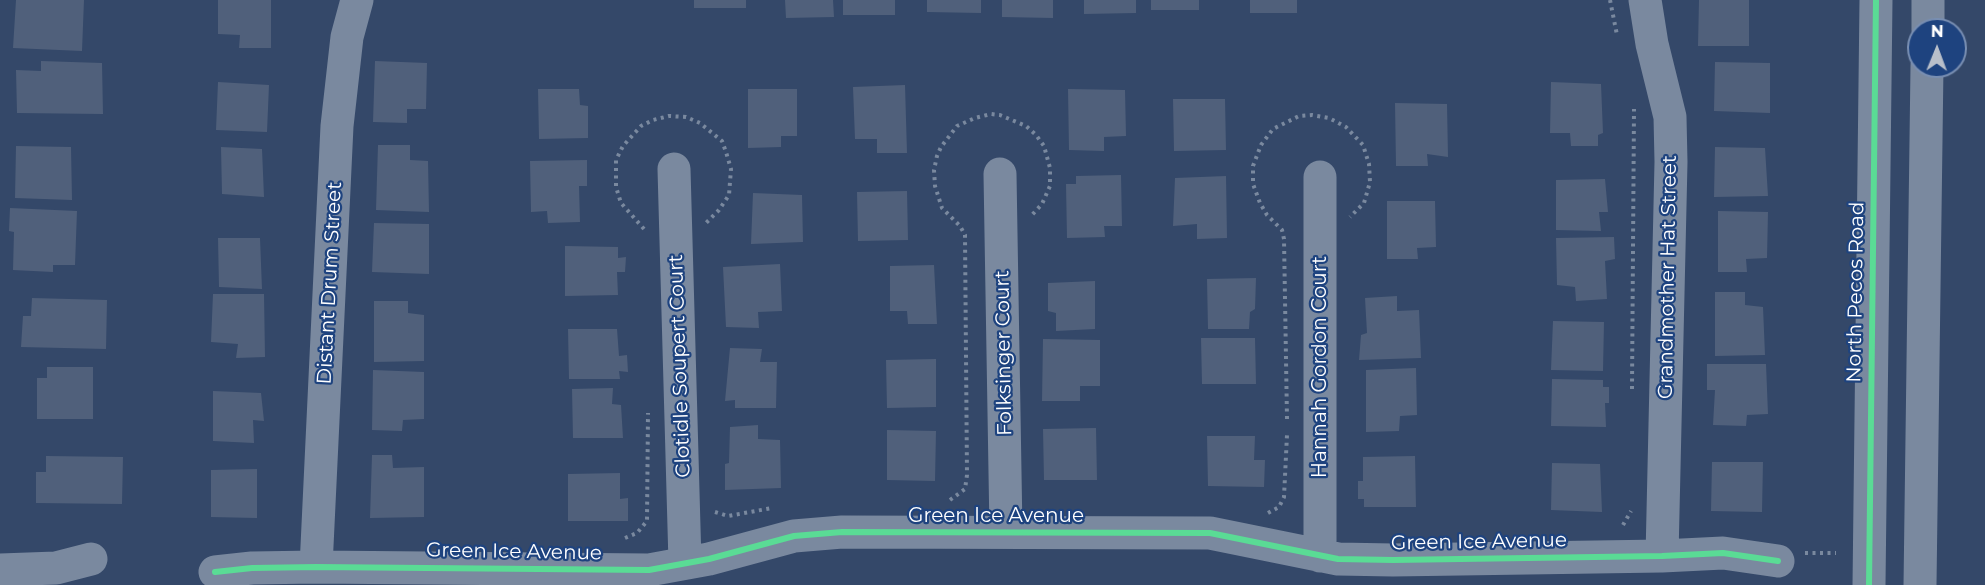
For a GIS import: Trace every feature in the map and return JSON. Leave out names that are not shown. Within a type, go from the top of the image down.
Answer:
[{"type":"street","name":"Distant Drum Street","points":[[316,567],[337,126],[347,37],[357,0]]},
{"type":"street","name":"Grandmother Hat Street","points":[[1645,0],[1652,44],[1670,117],[1662,556]]},
{"type":"street","name":"North Pecos Road","points":[[1869,585],[1876,0]]},
{"type":"street","points":[[1928,0],[1928,18]]},
{"type":"street","points":[[1920,585],[1927,78]]},
{"type":"street","name":"Clotidle Soupert Court","points":[[675,169],[685,563]]},
{"type":"street","name":"Folksinger Court","points":[[1000,174],[1006,532]]},
{"type":"street","name":"Hannah Gordon Court","points":[[1320,177],[1320,556]]},
{"type":"street","name":"Green Ice Avenue","points":[[215,572],[252,567],[649,570],[709,559],[795,536],[842,532],[1210,533],[1338,559],[1662,556],[1723,553],[1788,557]]},
{"type":"street","points":[[0,570],[56,568],[91,559]]},
{"type":"path","points":[[1610,0],[1618,37]]},
{"type":"path","points":[[1632,401],[1634,105]]},
{"type":"path","points":[[949,501],[965,489],[967,475],[965,235],[960,226],[942,208],[935,186],[934,170],[937,156],[948,136],[957,126],[975,118],[991,114],[1000,115],[1026,126],[1036,135],[1044,146],[1050,168],[1050,186],[1042,204],[1031,217]]},
{"type":"path","points":[[1263,513],[1269,513],[1279,507],[1284,497],[1286,480],[1284,239],[1282,230],[1267,215],[1260,203],[1253,184],[1253,165],[1261,146],[1273,129],[1299,116],[1312,114],[1329,118],[1346,127],[1364,145],[1369,164],[1370,182],[1364,203],[1345,222]]},
{"type":"path","points":[[646,235],[643,227],[621,203],[616,187],[616,160],[622,146],[641,126],[652,120],[669,116],[686,117],[700,123],[722,141],[726,152],[731,169],[729,195],[719,210],[703,226]]},
{"type":"path","points":[[615,538],[626,538],[637,533],[647,521],[648,402]]},
{"type":"path","points":[[712,510],[716,514],[728,516],[777,507]]},
{"type":"path","points":[[1615,528],[1623,526],[1632,507]]},
{"type":"path","points":[[1788,557],[1836,553]]},
{"type":"building","points":[[16,0],[84,0],[82,51],[13,48]]},
{"type":"building","points":[[218,0],[271,0],[271,48],[239,48],[240,35],[218,34]]},
{"type":"building","points":[[694,0],[746,0],[746,8],[694,8]]},
{"type":"building","points":[[785,0],[833,0],[834,17],[786,18]]},
{"type":"building","points":[[843,0],[895,0],[895,15],[843,15]]},
{"type":"building","points":[[927,0],[981,0],[981,13],[927,12]]},
{"type":"building","points":[[1002,0],[1053,0],[1053,18],[1002,17]]},
{"type":"building","points":[[1084,0],[1136,0],[1136,13],[1084,14]]},
{"type":"building","points":[[1151,0],[1199,0],[1199,10],[1151,10]]},
{"type":"building","points":[[1250,0],[1297,0],[1297,13],[1250,13]]},
{"type":"building","points":[[1699,0],[1749,0],[1749,46],[1698,46]]},
{"type":"building","points":[[41,61],[102,63],[103,114],[17,113],[16,70],[41,71]]},
{"type":"building","points":[[375,61],[427,63],[426,109],[407,109],[407,123],[373,122]]},
{"type":"building","points":[[1715,62],[1770,63],[1770,113],[1714,111]]},
{"type":"building","points":[[218,82],[269,85],[267,132],[216,130]]},
{"type":"building","points":[[1551,82],[1601,84],[1603,133],[1598,135],[1598,146],[1571,146],[1570,133],[1550,133]]},
{"type":"building","points":[[905,85],[907,153],[877,153],[877,139],[855,139],[853,87]]},
{"type":"building","points":[[538,89],[579,89],[580,105],[588,106],[588,138],[539,139]]},
{"type":"building","points":[[748,89],[797,89],[797,136],[781,136],[781,147],[748,148]]},
{"type":"building","points":[[1068,89],[1125,90],[1126,136],[1104,137],[1104,151],[1069,150]]},
{"type":"building","points":[[1173,99],[1225,99],[1226,150],[1174,151]]},
{"type":"building","points":[[1395,103],[1447,104],[1448,157],[1427,154],[1428,166],[1396,166]]},
{"type":"building","points":[[378,145],[410,145],[410,160],[428,161],[429,212],[376,210]]},
{"type":"building","points":[[16,146],[71,147],[72,200],[15,198]]},
{"type":"building","points":[[221,147],[262,149],[264,197],[222,194]]},
{"type":"building","points":[[1715,147],[1765,148],[1768,196],[1714,197]]},
{"type":"building","points":[[587,160],[587,186],[579,186],[580,222],[548,223],[547,211],[531,212],[530,161]]},
{"type":"building","points":[[1121,175],[1122,226],[1104,226],[1105,237],[1067,238],[1066,184],[1076,184],[1076,176]]},
{"type":"building","points":[[1226,176],[1227,238],[1197,239],[1197,224],[1173,226],[1175,178]]},
{"type":"building","points":[[1605,179],[1608,212],[1599,212],[1601,231],[1556,230],[1556,180]]},
{"type":"building","points":[[907,191],[908,240],[858,241],[857,192]]},
{"type":"building","points":[[753,193],[802,195],[803,242],[751,244]]},
{"type":"building","points":[[1387,201],[1435,201],[1436,247],[1417,248],[1418,259],[1387,259]]},
{"type":"building","points":[[10,208],[77,211],[75,265],[53,265],[53,272],[13,270],[14,232],[9,231]]},
{"type":"building","points":[[1718,211],[1768,212],[1767,258],[1746,259],[1747,272],[1718,272]]},
{"type":"building","points":[[374,223],[429,224],[429,274],[372,272]]},
{"type":"building","points":[[1614,237],[1615,259],[1605,261],[1607,299],[1576,301],[1575,287],[1557,285],[1556,238]]},
{"type":"building","points":[[218,238],[260,238],[262,289],[219,287]]},
{"type":"building","points":[[565,246],[618,247],[618,258],[626,257],[625,272],[617,272],[618,295],[565,296]]},
{"type":"building","points":[[780,264],[782,311],[758,312],[759,328],[726,327],[723,267]]},
{"type":"building","points":[[934,265],[937,324],[908,324],[907,311],[890,311],[890,266]]},
{"type":"building","points":[[1256,278],[1255,309],[1250,312],[1249,329],[1208,329],[1207,279]]},
{"type":"building","points":[[1095,281],[1095,329],[1056,331],[1056,313],[1048,311],[1048,283]]},
{"type":"building","points":[[1715,292],[1745,292],[1745,305],[1763,307],[1765,355],[1715,356]]},
{"type":"building","points":[[213,294],[264,294],[265,357],[236,358],[238,344],[211,342]]},
{"type":"building","points":[[1397,296],[1397,311],[1419,310],[1421,358],[1359,360],[1361,335],[1367,333],[1365,298]]},
{"type":"building","points":[[32,298],[107,300],[106,349],[21,347],[23,316],[31,316]]},
{"type":"building","points":[[374,301],[408,301],[408,313],[424,315],[424,361],[374,362]]},
{"type":"building","points":[[1553,321],[1604,322],[1603,371],[1551,370]]},
{"type":"building","points":[[568,329],[617,329],[619,356],[627,355],[628,372],[619,371],[620,379],[569,379]]},
{"type":"building","points":[[1201,338],[1255,338],[1256,384],[1202,384]]},
{"type":"building","points":[[1043,339],[1100,340],[1100,386],[1080,386],[1080,401],[1042,401]]},
{"type":"building","points":[[730,348],[762,349],[760,362],[777,362],[776,408],[735,408],[735,400],[725,401]]},
{"type":"building","points":[[936,359],[936,407],[887,408],[886,360]]},
{"type":"building","points":[[1707,364],[1766,364],[1768,414],[1747,415],[1746,426],[1713,425],[1715,390],[1707,390]]},
{"type":"building","points":[[47,367],[93,367],[93,419],[37,419],[37,378],[47,378]]},
{"type":"building","points":[[1416,368],[1417,415],[1400,416],[1399,431],[1366,432],[1366,370]]},
{"type":"building","points":[[373,370],[424,372],[424,419],[403,420],[402,431],[372,430]]},
{"type":"building","points":[[1552,379],[1603,380],[1603,387],[1609,387],[1609,403],[1605,403],[1606,427],[1551,426]]},
{"type":"building","points":[[613,388],[612,404],[621,405],[623,438],[573,438],[572,389]]},
{"type":"building","points":[[213,391],[261,393],[264,421],[253,420],[254,443],[213,441]]},
{"type":"building","points":[[758,425],[758,439],[780,440],[781,488],[725,490],[725,464],[729,463],[730,427]]},
{"type":"building","points":[[1096,428],[1097,480],[1044,480],[1043,429]]},
{"type":"building","points":[[887,430],[936,431],[935,481],[887,480]]},
{"type":"building","points":[[1207,436],[1255,436],[1254,460],[1265,460],[1264,487],[1208,486]]},
{"type":"building","points":[[372,455],[392,455],[393,468],[424,467],[424,517],[370,518]]},
{"type":"building","points":[[46,456],[123,457],[122,504],[36,503],[36,472],[46,472]]},
{"type":"building","points":[[1415,456],[1416,507],[1364,507],[1364,499],[1358,499],[1358,481],[1363,481],[1363,457]]},
{"type":"building","points":[[1712,462],[1763,462],[1762,512],[1711,511]]},
{"type":"building","points":[[1552,463],[1600,464],[1602,512],[1551,510]]},
{"type":"building","points":[[257,469],[257,518],[211,517],[211,470]]},
{"type":"building","points":[[620,473],[620,499],[628,498],[628,521],[568,521],[568,474]]},
{"type":"cycle path","points":[[1869,585],[1876,0]]},
{"type":"cycle path","points":[[215,572],[252,568],[316,567],[649,570],[709,559],[794,536],[842,532],[1210,533],[1338,559],[1662,556],[1723,553],[1778,561]]}]
